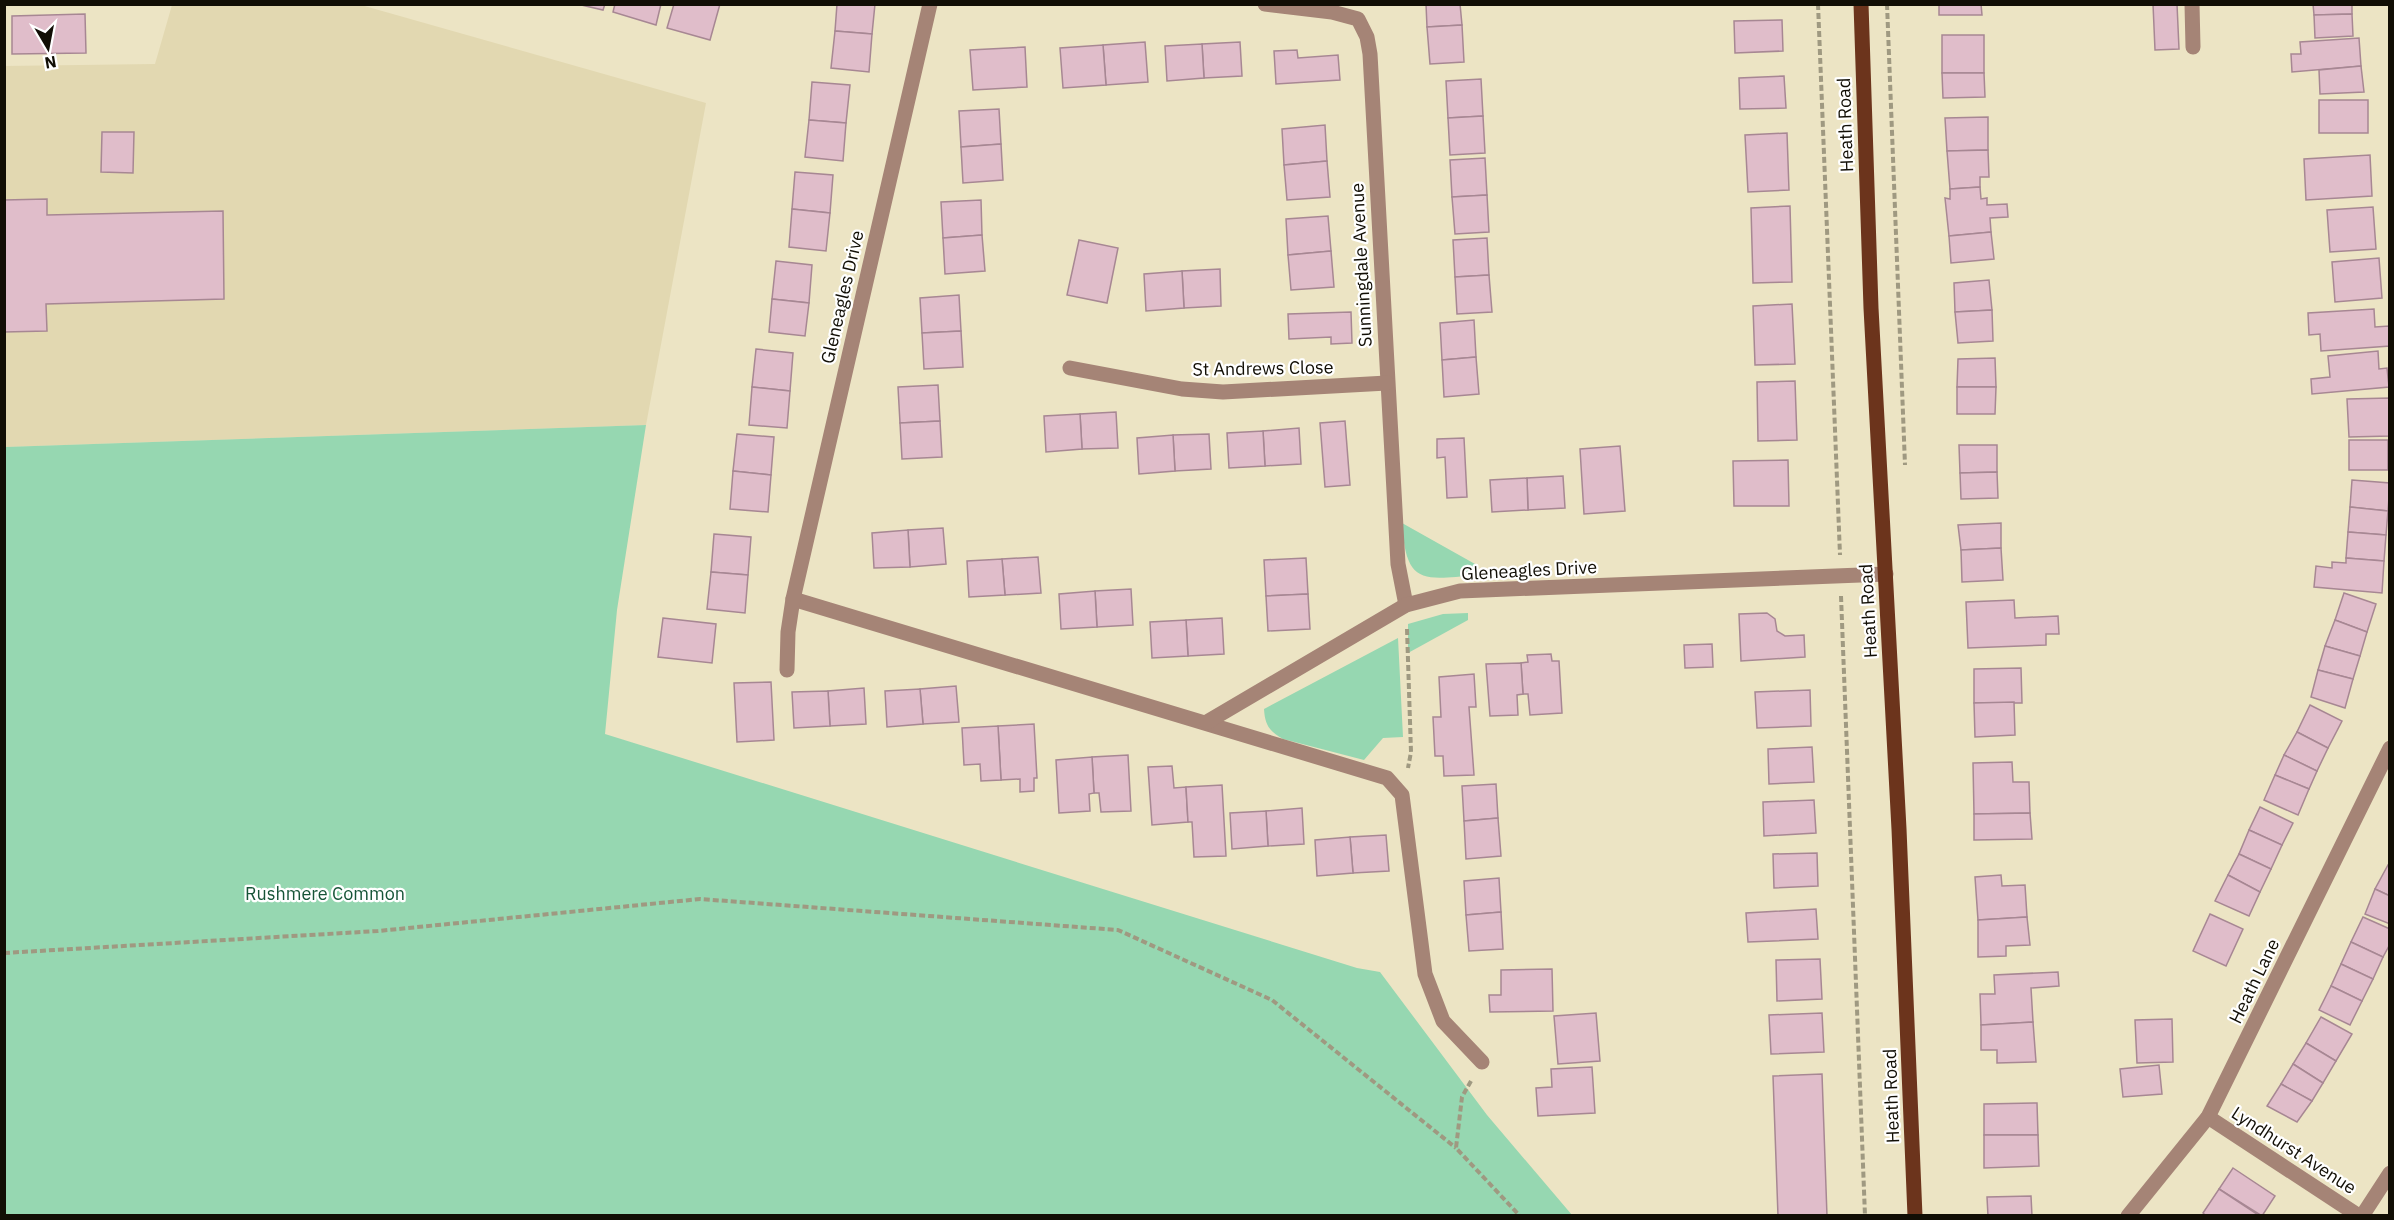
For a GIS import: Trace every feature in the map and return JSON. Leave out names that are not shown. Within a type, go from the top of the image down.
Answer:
[{"type":"main road","name":"Heath Road","points":[[1861,4],[1871,308],[1900,841],[1915,1215]]},
{"type":"street","name":"Gleneagles Drive","points":[[787,670],[788,632],[793,599],[930,4]]},
{"type":"street","name":"Sunningdale Avenue","points":[[1265,4],[1332,12],[1358,20],[1367,37],[1370,54],[1398,564],[1406,605]]},
{"type":"street","points":[[2192,4],[2193,47]]},
{"type":"street","name":"St Andrews Close","points":[[1070,368],[1182,389],[1223,392],[1387,383]]},
{"type":"street","name":"Gleneagles Drive","points":[[1207,722],[1406,605],[1460,591],[1886,574]]},
{"type":"street","points":[[793,599],[1387,778],[1402,795],[1425,974],[1443,1021],[1482,1062]]},
{"type":"street","name":"Heath Lane","points":[[2127,1215],[2208,1117],[2390,748]]},
{"type":"street","name":"Lyndhurst Avenue","points":[[2208,1117],[2361,1215]]},
{"type":"street","points":[[2361,1215],[2390,1173]]},
{"type":"path","points":[[1818,4],[1865,1215]]},
{"type":"path","points":[[1402,795],[1411,752],[1406,605]]},
{"type":"path","points":[[4,953],[378,931],[700,898],[1118,930],[1272,1000],[1456,1148],[1520,1215]]},
{"type":"path","points":[[1456,1148],[1462,1097],[1482,1062]]},
{"type":"shaded area","points":[[172,5],[361,5],[706,103],[646,425],[5,447],[4,66],[155,64]]},
{"type":"green space","name":"Rushmere Common","points":[[646,425],[617,610],[605,734],[1357,968],[1380,972],[1487,1115],[1572,1215],[5,1215],[5,447]]},
{"type":"green space","points":[[1402,523],[1475,564],[1476,575],[1442,578],[1420,574],[1413,568],[1408,558]]},
{"type":"green space","points":[[1468,613],[1468,620],[1408,653],[1408,624],[1443,614]]},
{"type":"green space","points":[[1398,638],[1403,737],[1383,738],[1364,760],[1283,739],[1269,727],[1264,709]]},
{"type":"building","points":[[577,4],[605,4],[603,10]]},
{"type":"building","points":[[615,4],[661,4],[656,25],[613,12]]},
{"type":"building","points":[[674,4],[720,4],[710,40],[667,28]]},
{"type":"building","points":[[837,4],[875,4],[872,34],[835,31]]},
{"type":"building","points":[[1426,4],[1460,4],[1462,25],[1427,27]]},
{"type":"building","points":[[1939,4],[1981,4],[1982,15],[1939,15]]},
{"type":"building","points":[[2153,4],[2177,4],[2179,49],[2155,50]]},
{"type":"building","points":[[2313,4],[2352,4],[2352,14],[2314,15]]},
{"type":"building","points":[[85,14],[86,53],[12,54],[12,16]]},
{"type":"building","points":[[2352,14],[2353,36],[2315,38],[2314,15]]},
{"type":"building","points":[[1782,20],[1783,51],[1735,53],[1734,21]]},
{"type":"building","points":[[1462,25],[1464,62],[1430,64],[1427,27]]},
{"type":"building","points":[[835,31],[872,34],[869,72],[831,68]]},
{"type":"building","points":[[1942,35],[1984,35],[1984,73],[1942,73]]},
{"type":"building","points":[[2359,38],[2361,66],[2292,72],[2291,54],[2301,54],[2300,42]]},
{"type":"building","points":[[1145,42],[1148,82],[1106,85],[1103,45]]},
{"type":"building","points":[[1240,42],[1242,76],[1204,78],[1202,44]]},
{"type":"building","points":[[1202,44],[1204,78],[1167,81],[1165,46]]},
{"type":"building","points":[[1103,45],[1106,85],[1063,88],[1060,48]]},
{"type":"building","points":[[1025,47],[1027,87],[973,90],[970,50]]},
{"type":"building","points":[[1297,50],[1298,58],[1338,55],[1340,80],[1276,84],[1274,51]]},
{"type":"building","points":[[2361,66],[2364,92],[2320,94],[2319,70]]},
{"type":"building","points":[[1942,73],[1984,73],[1985,97],[1943,98]]},
{"type":"building","points":[[1784,76],[1786,108],[1740,109],[1739,78]]},
{"type":"building","points":[[1481,79],[1483,116],[1448,118],[1446,81]]},
{"type":"building","points":[[812,82],[850,85],[846,123],[809,120]]},
{"type":"building","points":[[2319,100],[2368,100],[2368,133],[2319,133]]},
{"type":"building","points":[[999,109],[1001,144],[961,147],[959,111]]},
{"type":"building","points":[[1483,116],[1485,153],[1450,155],[1448,118]]},
{"type":"building","points":[[1988,117],[1988,150],[1947,151],[1945,118]]},
{"type":"building","points":[[809,120],[846,123],[843,161],[805,157]]},
{"type":"building","points":[[1325,125],[1327,161],[1284,165],[1282,129]]},
{"type":"building","points":[[102,132],[134,132],[133,173],[101,172]]},
{"type":"building","points":[[1787,133],[1789,190],[1748,192],[1745,135]]},
{"type":"building","points":[[1001,144],[1003,180],[963,183],[961,147]]},
{"type":"building","points":[[1988,150],[1989,177],[1980,177],[1980,187],[1950,189],[1947,151]]},
{"type":"building","points":[[2370,155],[2372,196],[2306,200],[2304,159]]},
{"type":"building","points":[[1485,158],[1487,195],[1452,197],[1450,160]]},
{"type":"building","points":[[1327,161],[1330,197],[1287,200],[1284,165]]},
{"type":"building","points":[[795,172],[833,175],[830,213],[792,209]]},
{"type":"building","points":[[1980,187],[1981,199],[1987,198],[1987,205],[2007,204],[2008,217],[1990,218],[1991,232],[1949,236],[1945,198],[1950,199],[1950,189]]},
{"type":"building","points":[[1487,195],[1489,232],[1455,234],[1452,197]]},
{"type":"building","points":[[47,199],[47,215],[223,211],[224,299],[46,304],[47,331],[4,332],[4,200]]},
{"type":"building","points":[[981,200],[982,235],[943,238],[941,202]]},
{"type":"building","points":[[1790,206],[1792,282],[1753,283],[1751,208]]},
{"type":"building","points":[[2373,207],[2376,249],[2330,252],[2327,210]]},
{"type":"building","points":[[792,209],[830,213],[826,251],[789,247]]},
{"type":"building","points":[[1328,216],[1331,251],[1288,255],[1286,219]]},
{"type":"building","points":[[1991,232],[1994,259],[1951,263],[1949,236]]},
{"type":"building","points":[[982,235],[985,271],[945,274],[943,238]]},
{"type":"building","points":[[1487,238],[1489,275],[1455,277],[1453,240]]},
{"type":"building","points":[[1079,240],[1118,248],[1107,303],[1067,295]]},
{"type":"building","points":[[1331,251],[1334,287],[1291,290],[1288,255]]},
{"type":"building","points":[[2379,258],[2382,298],[2335,302],[2332,262]]},
{"type":"building","points":[[776,261],[812,265],[809,303],[772,299]]},
{"type":"building","points":[[1220,269],[1221,306],[1184,308],[1182,271]]},
{"type":"building","points":[[1182,271],[1184,308],[1146,311],[1144,274]]},
{"type":"building","points":[[1489,275],[1492,312],[1457,314],[1455,277]]},
{"type":"building","points":[[1989,280],[1992,310],[1955,312],[1954,283]]},
{"type":"building","points":[[959,295],[961,331],[922,333],[920,298]]},
{"type":"building","points":[[772,299],[809,303],[805,336],[769,332]]},
{"type":"building","points":[[1792,304],[1795,364],[1755,365],[1753,306]]},
{"type":"building","points":[[2374,309],[2375,327],[2389,326],[2390,346],[2321,351],[2320,334],[2309,335],[2308,313]]},
{"type":"building","points":[[1992,310],[1993,341],[1958,343],[1955,312]]},
{"type":"building","points":[[1351,312],[1352,343],[1331,344],[1331,337],[1289,339],[1288,314]]},
{"type":"building","points":[[1474,320],[1476,357],[1442,360],[1440,323]]},
{"type":"building","points":[[961,331],[963,367],[924,369],[922,333]]},
{"type":"building","points":[[756,349],[793,353],[790,391],[752,387]]},
{"type":"building","points":[[2378,351],[2379,369],[2387,368],[2389,387],[2312,394],[2311,379],[2330,377],[2328,356]]},
{"type":"building","points":[[1476,357],[1479,394],[1444,397],[1442,360]]},
{"type":"building","points":[[1995,358],[1996,387],[1957,387],[1958,359]]},
{"type":"building","points":[[1795,381],[1797,440],[1758,441],[1757,382]]},
{"type":"building","points":[[938,385],[940,421],[900,423],[898,387]]},
{"type":"building","points":[[752,387],[790,391],[787,428],[749,425]]},
{"type":"building","points":[[1957,387],[1996,387],[1995,414],[1957,414]]},
{"type":"building","points":[[2390,398],[2390,436],[2349,437],[2347,399]]},
{"type":"building","points":[[1116,412],[1118,448],[1082,449],[1080,414]]},
{"type":"building","points":[[1080,414],[1082,449],[1046,452],[1044,416]]},
{"type":"building","points":[[940,421],[942,457],[902,459],[900,423]]},
{"type":"building","points":[[1345,421],[1350,485],[1325,487],[1320,423]]},
{"type":"building","points":[[1299,428],[1301,464],[1265,466],[1263,431]]},
{"type":"building","points":[[1263,431],[1265,466],[1229,468],[1227,433]]},
{"type":"building","points":[[737,434],[774,437],[771,475],[733,471]]},
{"type":"building","points":[[1209,434],[1211,469],[1175,471],[1173,435]]},
{"type":"building","points":[[1173,435],[1175,471],[1139,474],[1137,438]]},
{"type":"building","points":[[1464,438],[1467,497],[1447,498],[1445,457],[1437,458],[1437,439]]},
{"type":"building","points":[[2349,440],[2388,440],[2388,470],[2349,470]]},
{"type":"building","points":[[1959,445],[1997,445],[1997,472],[1960,473]]},
{"type":"building","points":[[1620,446],[1625,511],[1584,514],[1580,449]]},
{"type":"building","points":[[1788,460],[1789,506],[1734,506],[1733,461]]},
{"type":"building","points":[[733,471],[771,475],[768,512],[730,509]]},
{"type":"building","points":[[1997,472],[1998,498],[1961,499],[1960,473]]},
{"type":"building","points":[[1563,476],[1565,508],[1528,510],[1527,478]]},
{"type":"building","points":[[1527,478],[1528,510],[1492,512],[1490,480]]},
{"type":"building","points":[[2352,480],[2390,483],[2388,511],[2350,507]]},
{"type":"building","points":[[2350,507],[2388,511],[2386,535],[2348,532]]},
{"type":"building","points":[[2001,523],[2001,548],[1961,550],[1958,525]]},
{"type":"building","points":[[943,528],[946,564],[910,567],[908,530]]},
{"type":"building","points":[[908,530],[910,567],[874,568],[872,533]]},
{"type":"building","points":[[2348,532],[2386,535],[2384,561],[2346,558]]},
{"type":"building","points":[[714,534],[751,537],[748,575],[711,572]]},
{"type":"building","points":[[2001,548],[2003,580],[1962,582],[1961,550]]},
{"type":"building","points":[[1038,557],[1041,593],[1005,595],[1002,559]]},
{"type":"building","points":[[1306,558],[1308,594],[1266,596],[1264,560]]},
{"type":"building","points":[[2346,558],[2384,561],[2382,593],[2314,587],[2316,566],[2332,568],[2332,562],[2346,563]]},
{"type":"building","points":[[1002,559],[1005,595],[969,597],[967,561]]},
{"type":"building","points":[[711,572],[748,575],[745,613],[707,609]]},
{"type":"building","points":[[1131,589],[1133,625],[1097,627],[1095,591]]},
{"type":"building","points":[[1095,591],[1097,627],[1061,629],[1059,594]]},
{"type":"building","points":[[2344,593],[2376,604],[2367,632],[2335,620]]},
{"type":"building","points":[[1308,594],[1310,629],[1268,631],[1266,596]]},
{"type":"building","points":[[2014,600],[2015,618],[2058,616],[2059,634],[2046,634],[2046,645],[1968,648],[1966,602]]},
{"type":"building","points":[[1767,613],[1775,619],[1777,631],[1785,636],[1804,635],[1805,657],[1741,661],[1739,614]]},
{"type":"building","points":[[663,618],[716,624],[712,663],[658,657]]},
{"type":"building","points":[[1222,618],[1224,654],[1188,656],[1186,620]]},
{"type":"building","points":[[1186,620],[1188,656],[1152,658],[1150,622]]},
{"type":"building","points":[[2335,620],[2367,632],[2360,656],[2325,646]]},
{"type":"building","points":[[1712,644],[1713,667],[1685,668],[1684,645]]},
{"type":"building","points":[[2325,646],[2360,656],[2353,679],[2318,670]]},
{"type":"building","points":[[1551,654],[1552,661],[1559,661],[1562,713],[1530,715],[1528,694],[1523,694],[1521,663],[1528,662],[1527,655]]},
{"type":"building","points":[[1521,663],[1523,694],[1517,695],[1518,715],[1490,716],[1486,664]]},
{"type":"building","points":[[2021,668],[2022,703],[1974,703],[1974,669]]},
{"type":"building","points":[[2318,670],[2353,679],[2345,708],[2311,697]]},
{"type":"building","points":[[1474,674],[1476,707],[1469,707],[1474,775],[1444,776],[1443,756],[1435,756],[1433,717],[1441,717],[1439,677]]},
{"type":"building","points":[[771,682],[774,740],[737,742],[734,683]]},
{"type":"building","points":[[956,686],[959,722],[923,724],[920,689]]},
{"type":"building","points":[[864,688],[866,724],[830,726],[828,691]]},
{"type":"building","points":[[920,689],[923,724],[887,727],[885,691]]},
{"type":"building","points":[[1810,690],[1811,726],[1757,728],[1755,692]]},
{"type":"building","points":[[828,691],[830,726],[794,728],[792,692]]},
{"type":"building","points":[[2014,702],[2015,735],[1975,737],[1974,703]]},
{"type":"building","points":[[2310,705],[2342,721],[2328,748],[2297,732]]},
{"type":"building","points":[[1034,724],[1037,778],[1034,778],[1034,791],[1020,792],[1020,779],[1001,780],[998,726]]},
{"type":"building","points":[[998,726],[1001,780],[981,781],[980,764],[964,765],[962,728]]},
{"type":"building","points":[[2297,732],[2328,748],[2317,771],[2284,755]]},
{"type":"building","points":[[1812,747],[1814,782],[1769,784],[1768,749]]},
{"type":"building","points":[[1128,755],[1131,811],[1101,812],[1099,793],[1094,793],[1092,757]]},
{"type":"building","points":[[2284,755],[2317,771],[2309,789],[2275,775]]},
{"type":"building","points":[[1092,757],[1094,793],[1089,794],[1090,811],[1059,813],[1056,760]]},
{"type":"building","points":[[2012,762],[2013,782],[2029,782],[2030,813],[1974,814],[1973,763]]},
{"type":"building","points":[[1172,766],[1174,788],[1186,787],[1188,822],[1152,825],[1148,767]]},
{"type":"building","points":[[2275,775],[2309,789],[2298,815],[2264,800]]},
{"type":"building","points":[[1496,784],[1498,818],[1464,821],[1462,786]]},
{"type":"building","points":[[1222,785],[1226,856],[1194,857],[1192,822],[1188,822],[1186,787]]},
{"type":"building","points":[[1814,800],[1816,833],[1764,836],[1763,802]]},
{"type":"building","points":[[2260,807],[2293,823],[2282,845],[2249,830]]},
{"type":"building","points":[[1302,808],[1304,844],[1268,846],[1266,811]]},
{"type":"building","points":[[1266,811],[1268,846],[1232,849],[1230,813]]},
{"type":"building","points":[[2030,813],[2032,839],[1974,840],[1974,814]]},
{"type":"building","points":[[1498,818],[1501,856],[1466,859],[1464,821]]},
{"type":"building","points":[[2249,830],[2282,845],[2271,869],[2239,854]]},
{"type":"building","points":[[1386,835],[1389,871],[1353,873],[1350,837]]},
{"type":"building","points":[[1350,837],[1353,873],[1317,876],[1315,840]]},
{"type":"building","points":[[1817,853],[1818,886],[1774,888],[1773,854]]},
{"type":"building","points":[[2239,854],[2271,869],[2260,892],[2228,875]]},
{"type":"building","points":[[2388,865],[2390,866],[2390,896],[2375,889]]},
{"type":"building","points":[[2001,875],[2002,886],[2025,885],[2027,917],[1978,920],[1975,877]]},
{"type":"building","points":[[2228,875],[2260,892],[2249,916],[2215,901]]},
{"type":"building","points":[[1499,878],[1501,912],[1466,915],[1464,881]]},
{"type":"building","points":[[2375,889],[2390,896],[2390,924],[2365,914]]},
{"type":"building","points":[[1816,909],[1818,939],[1748,942],[1746,913]]},
{"type":"building","points":[[1501,912],[1503,949],[1469,951],[1466,915]]},
{"type":"building","points":[[2210,914],[2243,929],[2226,966],[2193,951]]},
{"type":"building","points":[[2027,917],[2030,945],[2006,946],[2006,956],[1978,957],[1978,920]]},
{"type":"building","points":[[2363,917],[2390,929],[2390,944],[2383,957],[2351,942]]},
{"type":"building","points":[[2351,942],[2383,957],[2373,979],[2341,964]]},
{"type":"building","points":[[1820,959],[1822,999],[1777,1001],[1776,960]]},
{"type":"building","points":[[2341,964],[2373,979],[2362,1001],[2331,986]]},
{"type":"building","points":[[1552,969],[1553,1011],[1490,1012],[1489,995],[1501,995],[1501,970]]},
{"type":"building","points":[[2058,972],[2059,986],[2031,988],[2033,1022],[1981,1025],[1980,994],[1995,994],[1994,975]]},
{"type":"building","points":[[2331,986],[2362,1001],[2350,1025],[2319,1010]]},
{"type":"building","points":[[1596,1013],[1600,1061],[1558,1064],[1554,1016]]},
{"type":"building","points":[[1822,1013],[1824,1052],[1771,1054],[1769,1015]]},
{"type":"building","points":[[2321,1017],[2352,1034],[2336,1061],[2306,1043]]},
{"type":"building","points":[[2172,1019],[2173,1062],[2137,1063],[2135,1020]]},
{"type":"building","points":[[2033,1022],[2036,1062],[1997,1063],[1997,1050],[1981,1050],[1981,1025]]},
{"type":"building","points":[[2306,1043],[2336,1061],[2323,1083],[2293,1064]]},
{"type":"building","points":[[2293,1064],[2323,1083],[2312,1101],[2281,1084]]},
{"type":"building","points":[[2159,1065],[2162,1094],[2123,1097],[2120,1069]]},
{"type":"building","points":[[1592,1067],[1595,1113],[1538,1116],[1536,1088],[1552,1087],[1551,1069]]},
{"type":"building","points":[[1822,1074],[1827,1216],[1778,1216],[1773,1076]]},
{"type":"building","points":[[2281,1084],[2312,1101],[2297,1122],[2267,1106]]},
{"type":"building","points":[[2037,1103],[2038,1135],[1984,1135],[1984,1104]]},
{"type":"building","points":[[1984,1135],[2038,1135],[2039,1166],[1984,1168]]},
{"type":"building","points":[[2233,1168],[2275,1196],[2262,1216],[2219,1189]]},
{"type":"building","points":[[2219,1189],[2260,1216],[2206,1216],[2203,1213]]},
{"type":"building","points":[[2031,1196],[2032,1216],[1988,1216],[1987,1197]]}]
